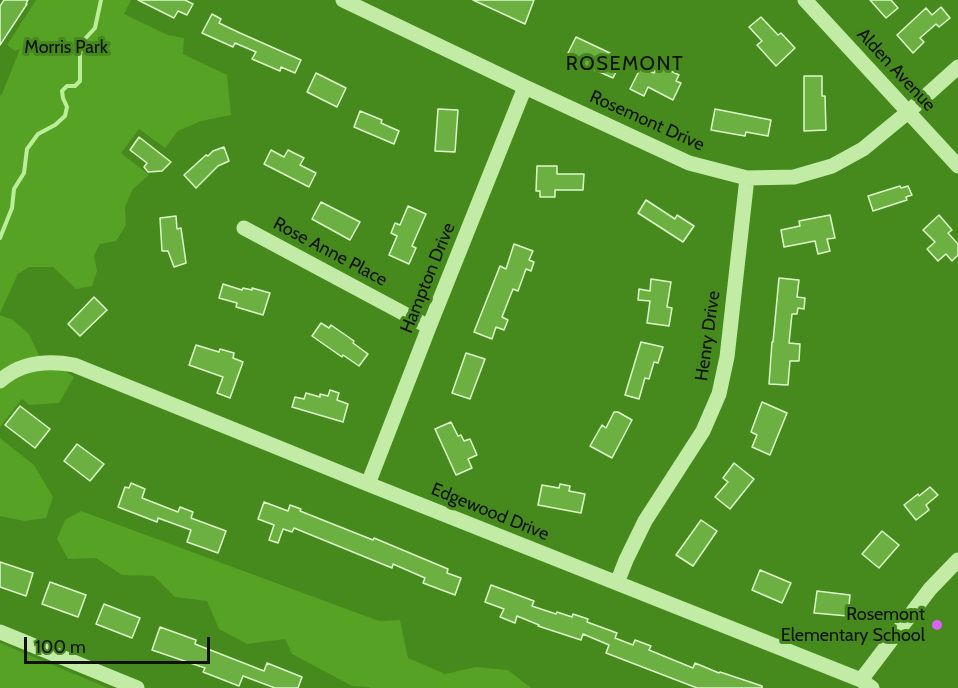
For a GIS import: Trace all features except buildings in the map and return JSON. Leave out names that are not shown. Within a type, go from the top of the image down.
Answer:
[{"type":"street","name":"Rosemont Drive","points":[[343,0],[689,163],[747,178],[794,177],[832,166],[863,149],[958,66]]},
{"type":"street","name":"Alden Avenue","points":[[805,0],[958,166]]},
{"type":"street","name":"Hampton Drive","points":[[368,484],[525,87]]},
{"type":"street","name":"Henry Drive","points":[[617,583],[645,521],[703,431],[719,394],[727,357],[747,178]]},
{"type":"street","name":"Rose Anne Place","points":[[244,228],[429,327]]},
{"type":"street","name":"Edgewood Drive","points":[[0,381],[22,368],[51,361],[74,364],[866,684]]},
{"type":"street","points":[[866,684],[930,590],[958,560]]},
{"type":"street","points":[[0,632],[137,688]]},
{"type":"green space","name":"Morris Park","points":[[36,0],[131,0],[124,14],[168,35],[184,38],[183,54],[227,75],[231,115],[201,121],[178,131],[165,148],[139,129],[121,153],[149,175],[133,189],[125,207],[126,225],[116,241],[100,244],[94,255],[97,271],[92,286],[76,289],[53,267],[29,267],[18,274],[0,313],[0,95],[20,49],[15,51],[7,45]]},
{"type":"green space","points":[[0,315],[13,320],[28,333],[39,355],[74,377],[59,403],[29,405],[22,399],[0,427]]},
{"type":"green space","points":[[0,438],[34,465],[53,497],[46,518],[24,521],[0,516]]},
{"type":"green space","points":[[81,511],[379,621],[400,620],[408,658],[445,674],[476,667],[508,670],[531,688],[352,686],[292,654],[285,639],[247,644],[219,629],[207,601],[175,597],[154,576],[122,575],[96,558],[68,559],[57,539],[65,520]]},
{"type":"green space","points":[[0,643],[108,688],[0,688]]},
{"type":"waterway","points":[[0,238],[12,208],[14,189],[24,173],[27,149],[38,134],[55,125],[65,116],[67,107],[62,91],[67,86],[75,86],[80,81],[80,54],[83,41],[95,28],[101,0]]},
{"type":"place","name":"Rosemont Elementary School","points":[[937,625]]},
{"type":"district","name":"ROSEMONT","points":[[625,64]]}]
